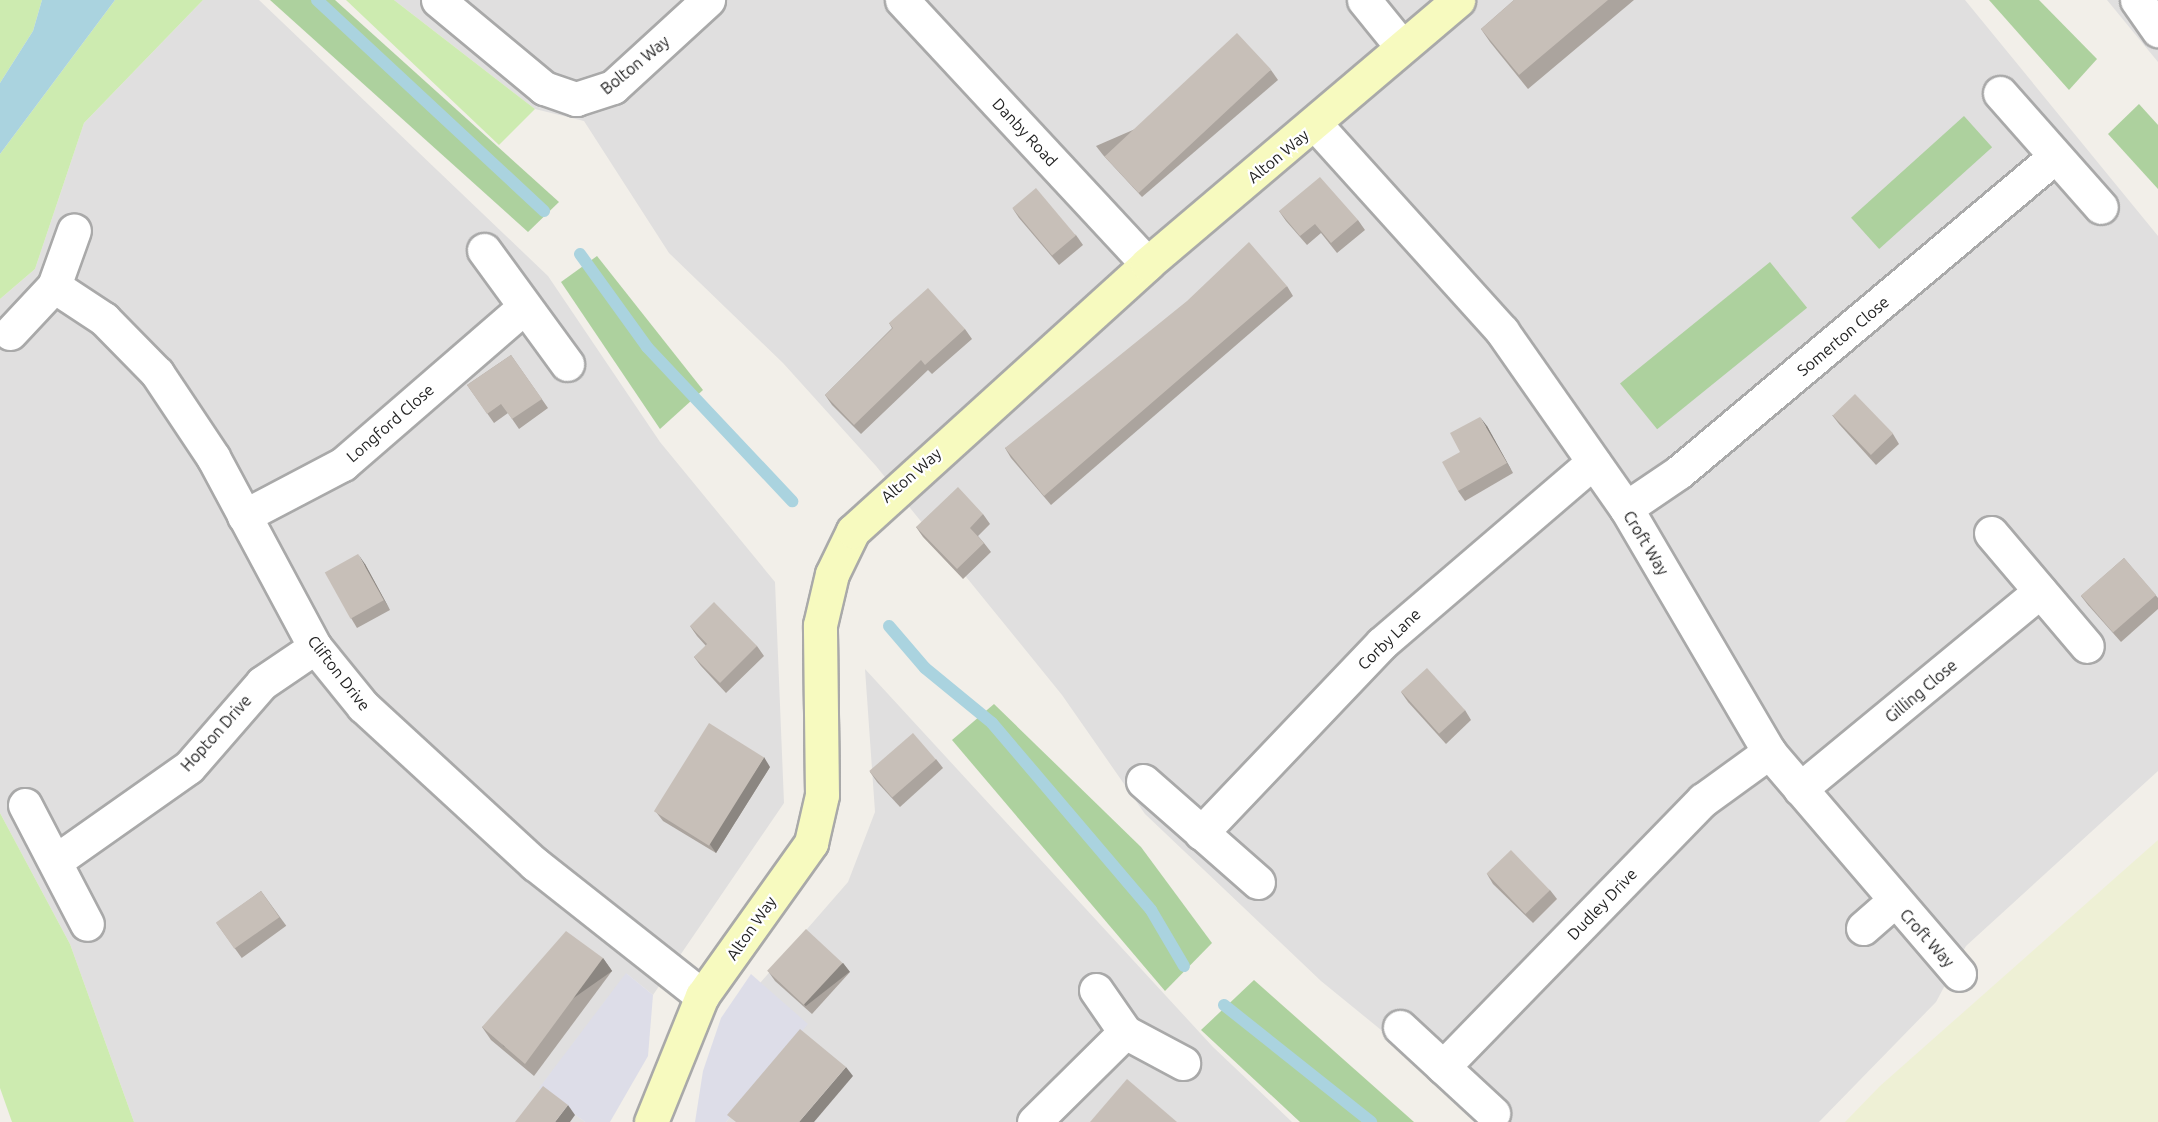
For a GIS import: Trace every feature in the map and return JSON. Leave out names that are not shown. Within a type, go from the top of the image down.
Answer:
[{"type":"street","name":"Bolton Way","points":[[438,0],[544,88],[576,99],[613,87],[708,0]]},
{"type":"street","name":"Danby Road","points":[[902,0],[1147,264]]},
{"type":"street","points":[[1364,0],[1402,47]]},
{"type":"street","name":"Alton Way","points":[[651,1122],[702,996],[811,843],[822,795],[820,625],[832,574],[853,531],[1147,264],[1316,125],[1458,0]]},
{"type":"street","points":[[2137,0],[2158,30]]},
{"type":"street","points":[[2000,93],[2101,207]]},
{"type":"street","name":"Croft Way","points":[[1316,125],[1502,331],[1626,508],[1769,752],[1894,901],[1959,974]]},
{"type":"street","name":"Somerton Close","points":[[1626,508],[1688,464],[2055,157]]},
{"type":"street","points":[[10,333],[54,286],[74,230]]},
{"type":"street","points":[[484,250],[522,309],[567,364]]},
{"type":"street","name":"Clifton Drive","points":[[54,286],[104,319],[157,373],[213,457],[315,647],[363,706],[536,864],[702,996]]},
{"type":"street","name":"Longford Close","points":[[244,516],[343,464],[522,309]]},
{"type":"street","name":"Corby Lane","points":[[1201,833],[1382,642],[1593,462]]},
{"type":"street","points":[[1991,533],[2087,646]]},
{"type":"street","name":"Gilling Close","points":[[1800,789],[2040,591]]},
{"type":"street","name":"Hopton Drive","points":[[57,860],[189,767],[261,683],[315,647]]},
{"type":"street","name":"Dudley Drive","points":[[1443,1067],[1703,800],[1769,752]]},
{"type":"street","points":[[1143,781],[1258,882]]},
{"type":"street","points":[[25,805],[57,860],[87,924]]},
{"type":"street","points":[[1863,928],[1894,901]]},
{"type":"street","points":[[1096,990],[1125,1032],[1183,1063]]},
{"type":"street","points":[[1400,1027],[1493,1113]]},
{"type":"street","points":[[1034,1122],[1125,1032]]},
{"type":"shaded area","points":[[203,0],[259,0],[548,276],[660,442],[775,582],[784,803],[653,995],[627,974],[540,1088],[585,1122],[134,1122],[70,944],[0,813],[0,299],[35,269],[84,123]]},
{"type":"shaded area","points":[[394,0],[1965,0],[2158,236],[2158,771],[1966,946],[1936,1002],[1819,1122],[1494,1122],[1321,981],[1145,814],[1062,695],[876,466],[783,363],[669,253],[584,121],[535,109]]},
{"type":"shaded area","points":[[2107,0],[2158,0],[2158,62]]},
{"type":"shaded area","points":[[865,669],[1213,1047],[1292,1122],[726,1122],[807,1024],[760,983],[848,882],[875,812]]},
{"type":"shaded area","points":[[626,973],[653,995],[648,1056],[610,1122],[585,1122],[539,1088]]},
{"type":"shaded area","points":[[751,974],[808,1024],[726,1122],[695,1122],[703,1071],[721,1018]]},
{"type":"green space","points":[[0,0],[42,0],[33,31],[0,83]]},
{"type":"green space","points":[[115,0],[203,0],[84,123],[35,269],[0,299],[0,154]]},
{"type":"green space","points":[[270,0],[335,0],[559,202],[528,232]]},
{"type":"green space","points":[[346,0],[394,0],[535,109],[499,145]]},
{"type":"green space","points":[[1989,0],[2039,0],[2097,59],[2069,90]]},
{"type":"green space","points":[[2139,104],[2158,125],[2158,189],[2108,134]]},
{"type":"green space","points":[[1964,116],[1992,147],[1879,249],[1851,218]]},
{"type":"green space","points":[[597,256],[703,390],[660,429],[561,282]]},
{"type":"green space","points":[[1770,262],[1807,308],[1657,429],[1620,383]]},
{"type":"green space","points":[[994,704],[1141,847],[1212,943],[1165,991],[952,740]]},
{"type":"green space","points":[[0,813],[70,944],[134,1122],[12,1122],[0,1088]]},
{"type":"green space","points":[[2158,840],[2158,1122],[1845,1122],[1880,1086]]},
{"type":"green space","points":[[1254,980],[1414,1122],[1300,1122],[1201,1030]]},
{"type":"water","points":[[42,0],[115,0],[0,154],[0,83],[33,31]]},
{"type":"building","points":[[1514,0],[1608,0],[1519,75],[1481,29]]},
{"type":"building","points":[[1237,33],[1271,70],[1139,193],[1105,156]]},
{"type":"building","points":[[1320,177],[1358,220],[1331,243],[1315,224],[1300,236],[1279,211]]},
{"type":"building","points":[[1036,188],[1076,235],[1052,255],[1012,208]]},
{"type":"building","points":[[1249,242],[1287,286],[1044,496],[1005,448],[1187,301]]},
{"type":"building","points":[[928,288],[965,329],[925,365],[921,360],[854,425],[825,395],[893,328],[889,323]]},
{"type":"building","points":[[511,355],[542,399],[512,419],[501,404],[487,414],[467,385]]},
{"type":"building","points":[[1855,394],[1893,434],[1871,455],[1833,416]]},
{"type":"building","points":[[1480,417],[1507,463],[1458,491],[1442,462],[1460,452],[1450,433]]},
{"type":"building","points":[[958,487],[983,514],[970,528],[984,543],[957,569],[916,527]]},
{"type":"building","points":[[358,554],[384,600],[350,619],[325,572]]},
{"type":"building","points":[[2124,558],[2156,595],[2113,632],[2081,595]]},
{"type":"building","points":[[714,602],[757,646],[720,683],[694,657],[707,644],[690,626]]},
{"type":"building","points":[[1427,668],[1465,710],[1439,734],[1401,691]]},
{"type":"building","points":[[709,723],[764,757],[709,846],[654,811]]},
{"type":"building","points":[[913,733],[936,759],[892,797],[869,771]]},
{"type":"building","points":[[1511,850],[1550,890],[1525,914],[1487,874]]},
{"type":"building","points":[[261,891],[279,917],[234,949],[216,923]]},
{"type":"building","points":[[806,929],[843,963],[804,1005],[767,971]]},
{"type":"building","points":[[566,931],[603,958],[525,1064],[482,1027]]},
{"type":"building","points":[[800,1029],[846,1067],[799,1122],[736,1122],[727,1115]]},
{"type":"building","points":[[1127,1079],[1177,1122],[1090,1122]]},
{"type":"building","points":[[543,1086],[568,1105],[555,1122],[515,1122]]},
{"type":"waterway","points":[[317,0],[544,211]]},
{"type":"waterway","points":[[580,254],[647,347],[792,501]]},
{"type":"waterway","points":[[889,626],[925,668],[992,723],[1151,910],[1184,966]]},
{"type":"waterway","points":[[1224,1005],[1371,1122]]}]
